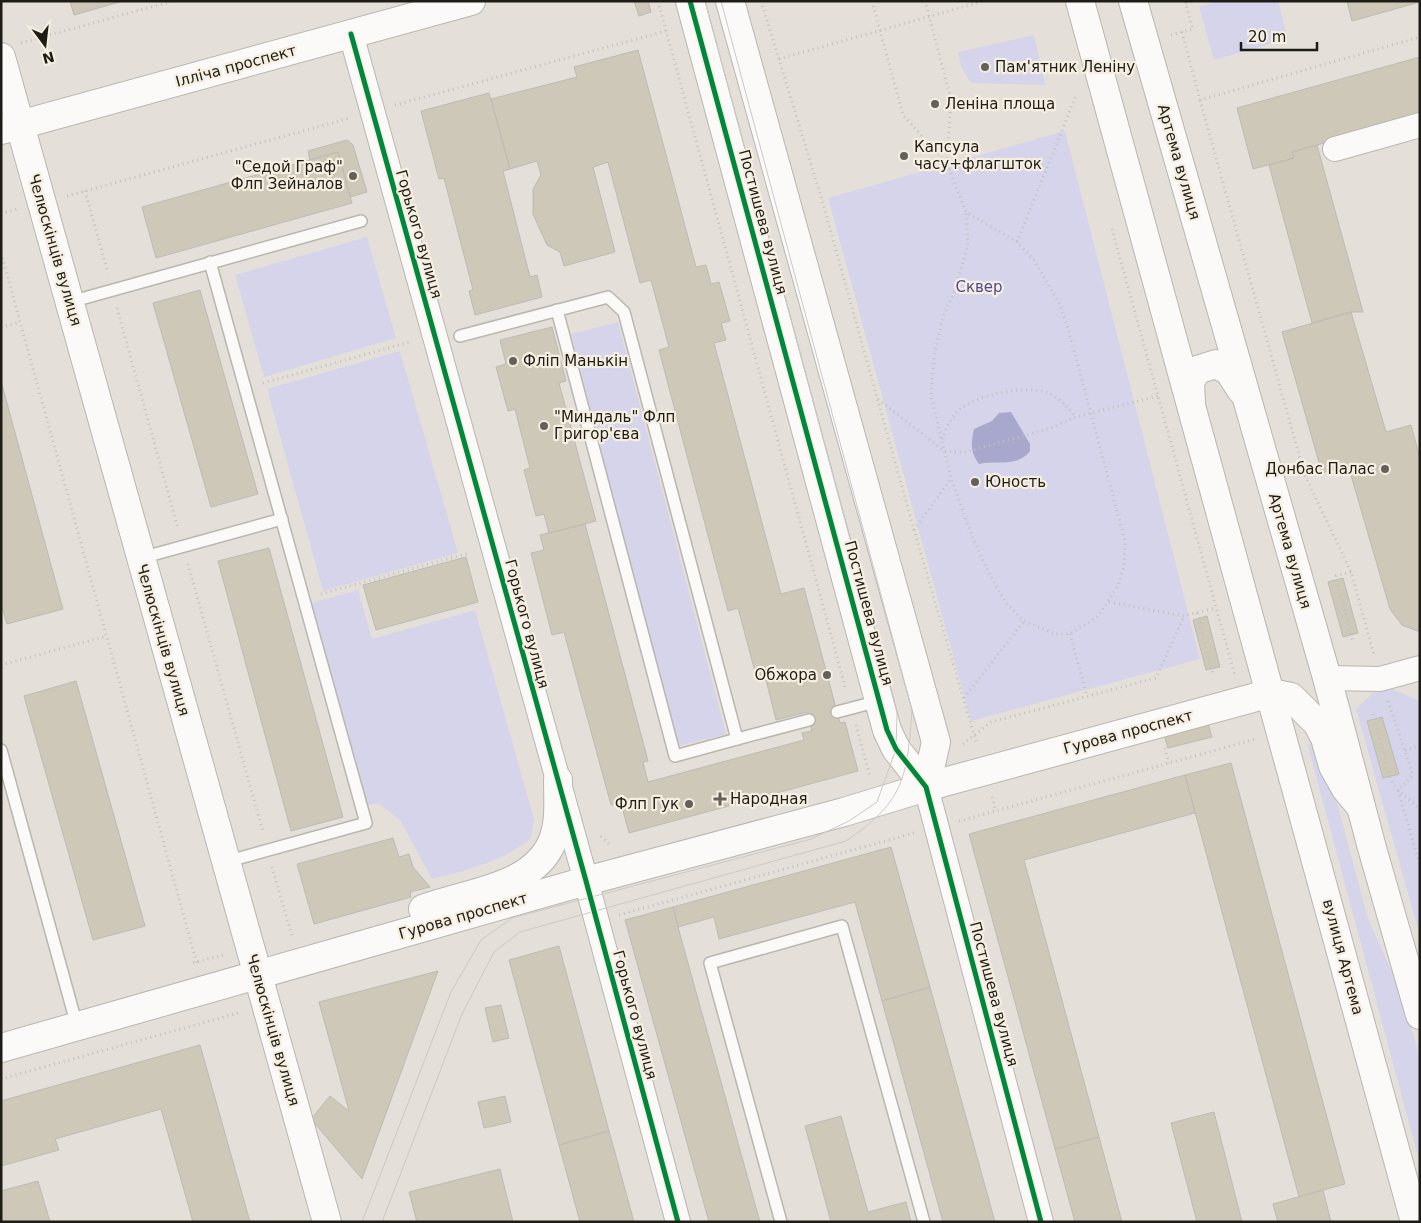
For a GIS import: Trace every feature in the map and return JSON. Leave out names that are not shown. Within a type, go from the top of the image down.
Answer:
[{"type":"main road","name":"Ілліча проспект","points":[[11,128],[471,1]]},
{"type":"main road","name":"Постишева вулиця","points":[[690,1],[879,701],[896,749],[923,770],[936,742],[730,1]]},
{"type":"main road","points":[[1080,1],[1191,410],[1271,692],[1291,697],[1317,723],[1325,738],[1333,766],[1346,789],[1361,807]]},
{"type":"main road","name":"Артема вулиця","points":[[1134,1],[1327,678],[1361,807],[1420,1015]]},
{"type":"main road","name":"Челюскінців вулиця","points":[[11,50],[11,128],[70,302],[326,1222]]},
{"type":"main road","points":[[1191,410],[1190,382],[1197,370],[1216,364],[1229,372],[1246,398]]},
{"type":"main road","name":"Гурова проспект","points":[[1,1048],[586,881],[844,812],[923,770],[984,771],[1271,692]]},
{"type":"main road","name":"вулиця Артема","points":[[1271,692],[1416,1222]]},
{"type":"main road","points":[[318,958],[426,908],[510,882],[530,870],[546,854],[554,838],[558,822],[558,780]]},
{"type":"street","name":"Горького вулиця","points":[[351,34],[586,881],[678,1222]]},
{"type":"street","points":[[1335,148],[1420,125]]},
{"type":"street","points":[[1327,678],[1380,679],[1420,668]]},
{"type":"street","name":"Постишева вулиця","points":[[923,770],[1041,1222]]},
{"type":"lane","points":[[70,302],[361,221]]},
{"type":"lane","points":[[210,262],[366,823],[225,862]]},
{"type":"lane","points":[[460,336],[608,297],[624,312],[737,739]]},
{"type":"lane","points":[[557,310],[675,756],[809,720]]},
{"type":"lane","points":[[141,559],[282,520]]},
{"type":"lane","points":[[837,712],[879,701]]},
{"type":"lane","points":[[1,750],[78,1026]]},
{"type":"lane","points":[[781,1222],[710,962],[842,926],[924,1222]]},
{"type":"path","points":[[11,50],[172,1]]},
{"type":"path","points":[[658,1],[871,781],[923,770],[960,746],[991,722],[1156,678],[1184,616]]},
{"type":"path","points":[[761,1],[822,200],[914,530],[984,771]]},
{"type":"path","points":[[872,1],[904,115],[947,164],[966,212],[968,245],[954,293],[943,316],[934,356],[931,396],[951,478],[974,539],[989,573],[1005,602],[1024,621],[1054,634],[1070,634],[1098,616],[1109,602],[1118,586],[1124,566],[1125,541],[1059,303],[1034,260],[1018,242],[966,212]]},
{"type":"path","points":[[924,1],[951,98],[947,164]]},
{"type":"path","points":[[779,58],[984,1]]},
{"type":"path","points":[[1186,3],[1193,1]]},
{"type":"path","points":[[1182,32],[1304,473]]},
{"type":"path","points":[[1200,100],[1420,37]]},
{"type":"path","points":[[1074,88],[1078,104]]},
{"type":"path","points":[[1018,242],[1076,96]]},
{"type":"path","points":[[1112,228],[1235,677]]},
{"type":"path","points":[[1,254],[205,991]]},
{"type":"path","points":[[1,328],[20,322]]},
{"type":"path","points":[[245,388],[410,342]]},
{"type":"path","points":[[942,439],[948,424],[960,410],[977,400],[1015,391],[1030,390],[1049,393],[1063,402],[1076,417]]},
{"type":"path","points":[[878,399],[944,450],[962,453],[1051,428],[1076,417],[1158,396]]},
{"type":"path","points":[[914,530],[951,478]]},
{"type":"path","points":[[304,599],[469,553]]},
{"type":"path","points":[[1351,572],[1336,576],[1353,642]]},
{"type":"path","points":[[1109,602],[1184,616],[1215,608]]},
{"type":"path","points":[[1197,613],[1213,674]]},
{"type":"path","points":[[964,698],[1024,621]]},
{"type":"path","points":[[1070,634],[1087,696]]},
{"type":"path","points":[[1,665],[107,636]]},
{"type":"path","points":[[1372,714],[1391,780],[1398,790],[1420,809]]},
{"type":"path","points":[[1164,742],[1170,762]]},
{"type":"path","points":[[1405,750],[1420,746]]},
{"type":"path","points":[[188,965],[301,934]]},
{"type":"path","points":[[1,1079],[267,1005]]},
{"type":"green space","points":[[1220,1],[1278,1],[1288,39],[1214,60],[1199,7]]},
{"type":"green space","points":[[1034,35],[1045,85],[971,83],[962,69],[958,52]]},
{"type":"green space","name":"Сквер","points":[[1065,131],[1200,659],[971,721],[828,198]]},
{"type":"green space","points":[[367,237],[396,338],[264,377],[235,275]]},
{"type":"green space","points":[[618,322],[726,734],[678,746],[571,334]]},
{"type":"green space","points":[[400,351],[458,553],[323,591],[267,389]]},
{"type":"green space","points":[[358,590],[372,639],[475,610],[534,819],[531,838],[520,846],[484,864],[432,879],[400,820],[378,803],[368,805],[312,603]]},
{"type":"green space","points":[[1392,689],[1420,701],[1420,936],[1356,709],[1373,693]]},
{"type":"green space","points":[[1313,739],[1321,743],[1368,919],[1402,994],[1420,1059],[1420,1164],[1308,746]]},
{"type":"water","points":[[1011,412],[1030,444],[1030,451],[1019,460],[1013,462],[979,464],[972,447],[974,429],[992,421],[999,413]]},
{"type":"building","points":[[70,1],[123,1],[74,15]]},
{"type":"building","points":[[634,1],[648,1],[651,12],[639,16]]},
{"type":"building","points":[[1347,1],[1420,1],[1420,2],[1352,21]]},
{"type":"building","points":[[638,50],[696,267],[706,265],[711,284],[719,282],[730,321],[721,323],[726,340],[714,343],[781,594],[804,588],[840,723],[845,722],[858,771],[629,833],[621,803],[611,805],[564,632],[552,635],[531,553],[544,550],[540,535],[585,524],[648,761],[643,762],[648,782],[804,740],[802,733],[812,731],[807,712],[776,720],[765,676],[757,679],[738,608],[728,611],[659,350],[669,347],[651,280],[640,283],[608,162],[593,167],[615,252],[564,266],[560,252],[547,245],[533,214],[533,189],[541,175],[537,161],[510,169],[491,99],[577,77],[574,67]]},
{"type":"building","points":[[1420,57],[1420,116],[1292,152],[1294,158],[1253,169],[1237,108]]},
{"type":"building","points":[[489,93],[510,169],[503,171],[530,277],[537,275],[542,297],[475,315],[469,291],[473,290],[444,178],[439,179],[421,111]]},
{"type":"building","name":"\"Седой Граф\" Флп Зейналов","points":[[347,140],[353,145],[367,192],[350,197],[338,152],[310,160],[308,151]]},
{"type":"building","points":[[1317,145],[1363,312],[1351,312],[1312,323],[1269,165],[1294,158],[1292,152]]},
{"type":"building","points":[[338,152],[352,203],[156,258],[142,207]]},
{"type":"building","points":[[200,290],[258,494],[211,507],[153,303]]},
{"type":"building","name":"Донбас Палас","points":[[1351,312],[1386,432],[1411,425],[1420,458],[1420,632],[1402,625],[1390,609],[1348,465],[1322,473],[1282,332]]},
{"type":"building","points":[[552,327],[566,381],[559,383],[596,521],[549,533],[544,514],[536,516],[524,470],[530,468],[515,409],[508,411],[496,367],[506,364],[500,340]]},
{"type":"building","points":[[1,381],[63,609],[7,624],[1,604]]},
{"type":"building","points":[[269,548],[343,817],[291,831],[218,561]]},
{"type":"building","points":[[466,557],[478,602],[376,630],[363,585]]},
{"type":"building","points":[[1343,578],[1358,633],[1343,637],[1328,582]]},
{"type":"building","points":[[1207,616],[1220,667],[1206,670],[1193,620]]},
{"type":"building","points":[[76,681],[145,926],[93,940],[24,696]]},
{"type":"building","points":[[1382,717],[1399,774],[1383,778],[1367,721]]},
{"type":"building","points":[[1208,724],[1212,737],[1168,748],[1164,735]]},
{"type":"building","points":[[1231,763],[1345,1184],[1299,1197],[1185,775]]},
{"type":"building","points":[[1185,775],[1195,813],[1024,860],[1099,1137],[1055,1149],[969,834]]},
{"type":"building","points":[[393,838],[399,857],[409,854],[413,867],[430,887],[410,892],[411,897],[314,924],[297,864]]},
{"type":"building","points":[[891,847],[930,987],[882,1001],[855,902],[719,939],[714,917],[678,927],[673,907]]},
{"type":"building","points":[[673,907],[760,1222],[709,1222],[625,920]]},
{"type":"building","points":[[559,946],[609,1131],[559,1145],[509,960]]},
{"type":"building","points":[[438,971],[362,1179],[311,1119],[330,1096],[349,1111],[319,1002]]},
{"type":"building","points":[[930,987],[995,1222],[943,1222],[882,1001]]},
{"type":"building","points":[[501,1005],[509,1038],[493,1042],[485,1008]]},
{"type":"building","points":[[200,1045],[250,1222],[193,1222],[161,1109],[55,1139],[59,1150],[1,1166],[1,1101]]},
{"type":"building","points":[[505,1096],[511,1122],[484,1128],[478,1102]]},
{"type":"building","points":[[1214,1112],[1242,1222],[1197,1222],[1171,1123]]},
{"type":"building","points":[[841,1116],[868,1212],[906,1202],[911,1222],[831,1222],[805,1126]]},
{"type":"building","points":[[609,1131],[634,1222],[580,1222],[559,1145]]},
{"type":"building","points":[[1099,1137],[1122,1222],[1075,1222],[1055,1149]]},
{"type":"building","points":[[500,1169],[513,1222],[417,1222],[409,1192]]},
{"type":"building","points":[[38,1181],[50,1222],[1,1222],[1,1191]]},
{"type":"building","points":[[1323,1190],[1331,1222],[1278,1222],[1273,1204]]},
{"type":"tram line","points":[[362,1222],[451,992],[481,940],[512,918],[811,839],[849,821],[877,802],[896,749],[897,713],[705,1]]},
{"type":"tram line","points":[[382,1222],[462,1014],[494,952],[520,932],[846,841],[866,827],[891,800],[899,786],[904,770],[908,753],[912,710],[721,1]]},
{"type":"cycle path","points":[[690,1],[887,730],[896,749],[926,787],[1041,1222]]},
{"type":"cycle path","points":[[351,34],[586,881],[678,1222]]},
{"type":"place","name":"Пам'ятник Леніну","points":[[985,67]]},
{"type":"place","name":"Леніна площа","points":[[935,104]]},
{"type":"place","name":"Капсула часу+флагшток","points":[[904,156]]},
{"type":"place","name":"\"Седой Граф\" Флп Зейналов","points":[[353,176]]},
{"type":"place","name":"Фліп Манькін","points":[[513,361]]},
{"type":"place","name":"\"Миндаль\" Флп Григор'єва","points":[[544,426]]},
{"type":"place","name":"Донбас Палас","points":[[1385,469]]},
{"type":"place","name":"Юность","points":[[975,482]]},
{"type":"place","name":"Обжора","points":[[827,675]]},
{"type":"place","name":"Народная","points":[[720,799]]},
{"type":"place","name":"Флп Гук","points":[[689,804]]}]
